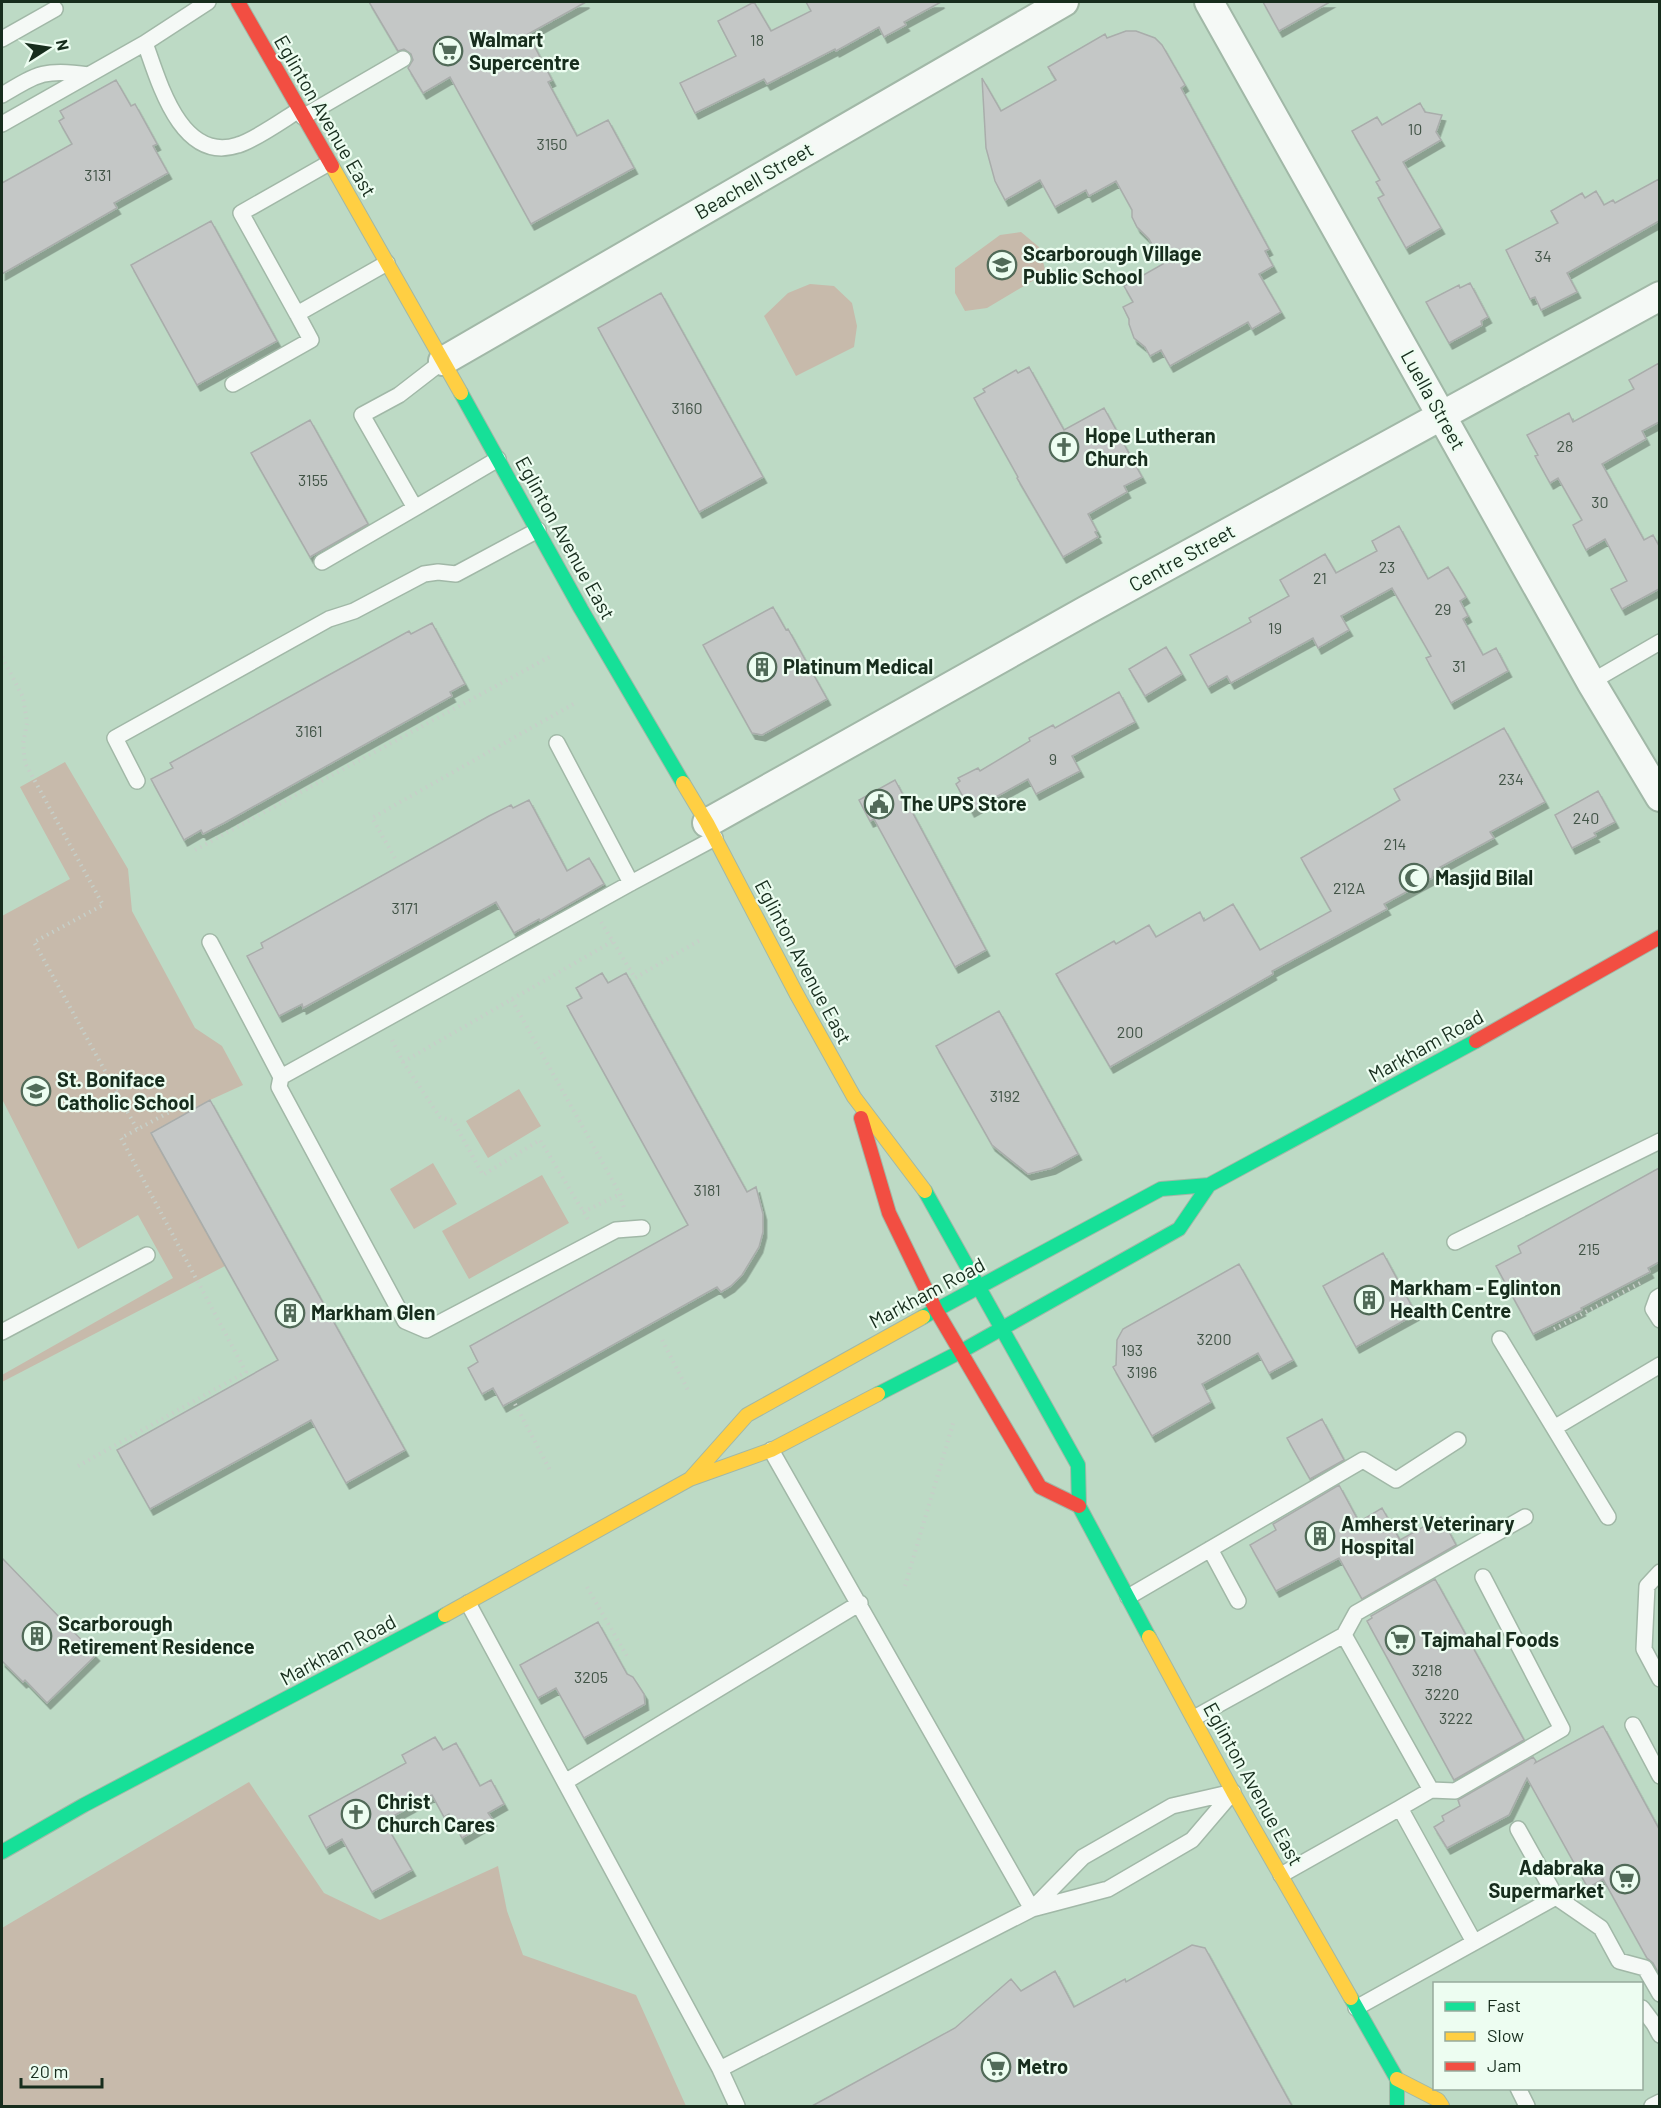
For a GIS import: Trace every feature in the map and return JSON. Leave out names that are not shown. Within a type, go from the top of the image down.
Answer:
[{"type":"main road","name":"Eglinton Avenue East","points":[[238,2],[587,619],[711,831],[796,993],[854,1097],[923,1188],[980,1288],[1078,1465],[1078,1506],[1233,1792],[1397,2079]]},
{"type":"main road","name":"Markham Road","points":[[690,1479],[747,1414],[1161,1190],[1209,1185],[1442,1060],[1659,937]]},
{"type":"main road","name":"Eglinton Avenue East","points":[[854,1097],[889,1213],[936,1310],[1040,1487],[1078,1506]]},
{"type":"main road","name":"Markham Road","points":[[2,1851],[84,1805],[468,1603],[690,1479],[771,1450],[960,1352],[1179,1229],[1209,1185]]},
{"type":"main road","points":[[1397,2106],[1397,2079],[1438,2100],[1442,2106]]},
{"type":"street","name":"Beachell Street","points":[[443,361],[1064,2]]},
{"type":"street","name":"Luella Street","points":[[1209,2],[1441,416],[1659,797]]},
{"type":"street","name":"Centre Street","points":[[711,831],[1085,611],[1659,296]]},
{"type":"lane","points":[[2,124],[145,43],[208,2]]},
{"type":"lane","points":[[2,39],[55,9]]},
{"type":"lane","points":[[145,43],[162,92],[180,126],[204,144],[222,147],[239,145],[403,59]]},
{"type":"lane","points":[[2,95],[35,76],[62,71],[88,75]]},
{"type":"lane","points":[[233,384],[311,340],[241,213],[329,163]]},
{"type":"lane","points":[[297,314],[387,263]]},
{"type":"lane","points":[[415,508],[362,415],[399,395],[443,361]]},
{"type":"lane","points":[[322,562],[498,459]]},
{"type":"lane","points":[[137,781],[115,738],[329,619],[354,611],[424,574],[438,572],[456,574],[538,530]]},
{"type":"lane","points":[[1591,681],[1659,642]]},
{"type":"lane","points":[[557,743],[631,883]]},
{"type":"lane","points":[[280,1077],[631,883],[711,831]]},
{"type":"lane","points":[[210,942],[280,1077],[279,1087],[405,1321],[426,1330],[616,1230],[636,1228]]},
{"type":"lane","points":[[1455,1242],[1659,1141]]},
{"type":"lane","points":[[2,1332],[147,1255]]},
{"type":"lane","points":[[1659,1296],[1656,1298],[1653,1309],[1659,1320]]},
{"type":"lane","points":[[1500,1339],[1608,1517]]},
{"type":"lane","points":[[1554,1428],[1659,1365]]},
{"type":"lane","points":[[1128,1597],[1363,1460],[1396,1480],[1458,1440]]},
{"type":"lane","points":[[771,1450],[1032,1909]]},
{"type":"lane","points":[[1194,1718],[1344,1635],[1356,1613],[1525,1517]]},
{"type":"lane","points":[[1210,1549],[1238,1601]]},
{"type":"lane","points":[[1659,1572],[1647,1586],[1644,1649],[1659,1678]]},
{"type":"lane","points":[[1281,1875],[1431,1790],[1455,1791],[1562,1729],[1483,1577]]},
{"type":"lane","points":[[468,1603],[720,2069],[737,2106]]},
{"type":"lane","points":[[565,1782],[860,1603]]},
{"type":"lane","points":[[1344,1635],[1431,1790]]},
{"type":"lane","points":[[1633,1725],[1659,1776]]},
{"type":"lane","points":[[1032,1909],[1083,1857],[1172,1806],[1233,1792]]},
{"type":"lane","points":[[720,2069],[1032,1909],[1108,1889],[1192,1839],[1233,1792]]},
{"type":"lane","points":[[1400,1808],[1474,1942]]},
{"type":"lane","points":[[1518,1829],[1556,1897],[1601,1928],[1619,1961],[1645,1968],[1659,1994]]},
{"type":"lane","points":[[1356,2008],[1556,1897]]},
{"type":"lane","points":[[1643,2010],[1659,2034]]},
{"type":"lane","points":[[1519,2090],[1527,2106]]},
{"type":"lane","points":[[1652,2106],[1659,2102]]},
{"type":"path","points":[[195,850],[551,656]]},
{"type":"path","points":[[2,657],[23,697],[27,723],[23,744],[25,763],[103,905],[34,942],[137,1129]]},
{"type":"path","points":[[395,858],[372,818],[577,702]]},
{"type":"path","points":[[591,905],[635,978],[700,940]]},
{"type":"path","points":[[403,1062],[613,941]]},
{"type":"path","points":[[512,999],[620,1194],[636,1228]]},
{"type":"path","points":[[383,1020],[403,1062],[440,1117],[453,1121],[483,1175],[540,1140],[600,1239]]},
{"type":"path","points":[[78,1466],[246,1372],[121,1138],[192,1100]]},
{"type":"path","points":[[583,1212],[620,1194]]},
{"type":"path","points":[[1554,1329],[1649,1278]]},
{"type":"path","points":[[662,1340],[689,1392]]},
{"type":"path","points":[[515,1404],[550,1470]]},
{"type":"path","points":[[905,1586],[954,1420]]},
{"type":"path","points":[[586,1587],[628,1658]]},
{"type":"shaded area","points":[[1021,232],[1039,247],[1046,273],[987,308],[965,311],[955,293],[955,268],[1000,235]]},
{"type":"shaded area","points":[[810,284],[834,286],[852,303],[857,326],[854,347],[796,376],[764,316],[788,293]]},
{"type":"shaded area","points":[[65,762],[128,869],[132,911],[195,1028],[222,1046],[243,1085],[210,1100],[151,1133],[225,1266],[2,1382],[2,1375],[173,1278],[138,1215],[78,1249],[2,1099],[2,916],[70,879],[20,787]]},
{"type":"shaded area","points":[[519,1089],[541,1126],[488,1158],[466,1121]]},
{"type":"shaded area","points":[[433,1163],[457,1204],[414,1229],[390,1189]]},
{"type":"shaded area","points":[[542,1175],[569,1223],[469,1279],[442,1231]]},
{"type":"shaded area","points":[[249,1782],[324,1893],[380,1920],[498,1866],[507,1911],[523,1955],[636,1995],[686,2106],[2,2106],[2,1928]]},
{"type":"building","points":[[369,2],[586,2],[528,34],[552,80],[548,82],[577,136],[608,120],[634,168],[531,224],[450,77],[423,93],[408,68],[413,60],[411,54],[404,49],[398,51]]},
{"type":"building","points":[[754,2],[771,31],[811,11],[806,2],[941,2],[904,22],[906,25],[884,37],[879,27],[836,51],[835,49],[767,84],[764,79],[695,113],[680,83],[736,56],[718,21]]},
{"type":"building","points":[[1263,2],[1330,2],[1279,31]]},
{"type":"building","points":[[1126,31],[1136,31],[1155,38],[1162,45],[1185,85],[1181,88],[1269,249],[1265,251],[1273,266],[1259,274],[1281,312],[1252,329],[1248,322],[1170,366],[1161,350],[1150,356],[1145,347],[1134,338],[1123,307],[1133,302],[1124,286],[1163,264],[1149,239],[1137,227],[1132,217],[1132,210],[1116,181],[1089,196],[1086,190],[1055,207],[1040,180],[1005,200],[995,181],[986,148],[982,78],[1001,111],[1056,80],[1048,67],[1105,34],[1107,38]]},
{"type":"building","points":[[116,80],[131,106],[135,104],[157,144],[153,146],[168,173],[114,203],[117,208],[2,274],[2,183],[72,144],[59,121],[64,118],[60,111]]},
{"type":"building","points":[[1420,103],[1425,112],[1442,115],[1436,132],[1441,140],[1403,162],[1441,228],[1406,248],[1378,198],[1384,195],[1376,182],[1380,180],[1352,131],[1377,117],[1382,125]]},
{"type":"building","points":[[1659,179],[1659,221],[1567,273],[1577,292],[1541,310],[1535,297],[1530,299],[1506,250],[1558,223],[1551,211],[1582,193],[1585,198],[1596,191],[1604,205],[1613,200],[1615,203]]},
{"type":"building","points":[[211,221],[277,341],[197,385],[131,265]]},
{"type":"building","points":[[1470,283],[1488,317],[1481,321],[1482,325],[1449,343],[1426,302],[1459,285],[1460,288]]},
{"type":"building","points":[[661,293],[763,477],[699,512],[598,328]]},
{"type":"building","points":[[1659,363],[1659,422],[1642,431],[1646,439],[1602,464],[1644,540],[1653,535],[1659,546],[1659,589],[1622,609],[1611,589],[1627,581],[1605,539],[1586,550],[1573,525],[1582,520],[1558,478],[1550,483],[1535,456],[1538,455],[1527,435],[1569,413],[1573,422],[1634,389],[1629,380]]},
{"type":"building","name":"Hope Lutheran Church","points":[[1029,367],[1064,430],[1104,408],[1142,477],[1124,486],[1127,492],[1088,514],[1098,537],[1063,557],[974,398],[985,392],[983,389],[1016,370],[1018,373]]},
{"type":"building","points":[[310,420],[368,524],[310,557],[251,453]]},
{"type":"building","points":[[1399,526],[1428,579],[1448,567],[1466,597],[1460,601],[1468,616],[1463,619],[1483,655],[1496,648],[1508,671],[1451,703],[1426,658],[1431,656],[1392,588],[1341,616],[1349,630],[1318,648],[1313,638],[1231,683],[1227,676],[1208,687],[1190,655],[1251,622],[1249,618],[1289,596],[1280,580],[1325,554],[1336,573],[1377,551],[1372,541]]},
{"type":"building","name":"Platinum Medical","points":[[773,607],[827,699],[762,735],[752,733],[703,645]]},
{"type":"building","points":[[432,623],[465,684],[450,692],[452,696],[224,823],[203,834],[201,830],[184,840],[151,779],[173,768],[170,763],[409,631],[411,634]]},
{"type":"building","points":[[1166,647],[1182,674],[1145,696],[1129,669]]},
{"type":"building","points":[[1119,692],[1135,722],[1072,756],[1080,771],[1036,794],[1028,779],[971,811],[956,784],[960,781],[958,778],[978,768],[980,771],[1030,741],[1029,738],[1053,725],[1055,728]]},
{"type":"building","points":[[1504,728],[1545,802],[1490,832],[1494,838],[1433,871],[1432,878],[1384,904],[1387,909],[1272,971],[1273,974],[1110,1067],[1056,974],[1114,941],[1116,944],[1149,925],[1156,937],[1200,912],[1204,921],[1233,904],[1260,950],[1331,911],[1301,858],[1400,800],[1394,789]]},
{"type":"building","points":[[895,780],[986,950],[955,967],[874,819],[870,821],[859,800]]},
{"type":"building","points":[[1598,791],[1615,822],[1594,833],[1596,836],[1572,848],[1555,815]]},
{"type":"building","points":[[529,800],[567,871],[589,858],[604,884],[540,921],[539,919],[514,933],[496,902],[303,1008],[302,1004],[279,1016],[247,956],[263,948],[261,943],[489,816],[511,805],[513,808]]},
{"type":"building","points":[[602,973],[608,983],[626,973],[747,1192],[756,1187],[763,1214],[763,1232],[759,1247],[742,1275],[731,1286],[721,1292],[717,1287],[503,1406],[493,1388],[482,1394],[468,1368],[478,1362],[470,1346],[688,1225],[567,1006],[582,998],[576,988]]},
{"type":"building","points":[[999,1011],[1078,1154],[1052,1168],[1028,1174],[992,1145],[936,1046]]},
{"type":"building","name":"Markham Glen","points":[[210,1100],[405,1450],[346,1483],[311,1420],[150,1509],[117,1450],[278,1360],[151,1133]]},
{"type":"building","points":[[1659,1168],[1659,1262],[1648,1268],[1650,1272],[1533,1334],[1496,1266],[1521,1253],[1518,1246]]},
{"type":"building","name":"Markham - Eglinton Health Centre","points":[[1383,1253],[1416,1314],[1356,1347],[1323,1286]]},
{"type":"building","points":[[1239,1264],[1293,1360],[1269,1373],[1258,1353],[1202,1384],[1211,1402],[1152,1436],[1113,1367],[1116,1365],[1117,1340],[1123,1329]]},
{"type":"building","points":[[1322,1419],[1344,1460],[1310,1479],[1287,1438]]},
{"type":"building","name":"Amherst Veterinary Hospital","points":[[1339,1485],[1359,1522],[1382,1508],[1400,1540],[1441,1517],[1456,1545],[1362,1599],[1339,1558],[1276,1591],[1250,1545],[1276,1530],[1273,1524]]},
{"type":"building","name":"Scarborough Retirement Residence","points":[[2,1558],[96,1655],[47,1703],[25,1680],[23,1682],[2,1661]]},
{"type":"building","points":[[1435,1579],[1524,1740],[1454,1780],[1367,1621],[1372,1618],[1371,1616]]},
{"type":"building","points":[[598,1622],[627,1674],[633,1677],[644,1694],[645,1704],[584,1738],[556,1688],[538,1698],[520,1665]]},
{"type":"building","points":[[1603,1726],[1659,1829],[1659,1974],[1647,1958],[1603,1879],[1588,1888],[1527,1778],[1509,1815],[1447,1848],[1434,1827],[1444,1821],[1442,1816],[1460,1806],[1458,1800],[1533,1757],[1535,1763]]},
{"type":"building","name":"Christ Church Cares","points":[[435,1737],[443,1750],[456,1743],[480,1786],[491,1780],[504,1804],[488,1813],[493,1820],[462,1838],[449,1814],[444,1817],[432,1795],[384,1821],[412,1870],[372,1892],[342,1839],[326,1848],[309,1816],[406,1763],[402,1755]]},
{"type":"building","points":[[1192,1945],[1205,1948],[1292,2106],[812,2106],[955,2028],[1011,1979],[1021,1991],[1055,1971],[1074,2007],[1125,1979],[1126,1982]]},
{"type":"traffic: fast","points":[[461,393],[581,609],[683,783]]},
{"type":"traffic: fast","points":[[923,1317],[1161,1189],[1209,1185],[1476,1041]]},
{"type":"traffic: fast","points":[[878,1394],[960,1352],[1179,1229],[1209,1185]]},
{"type":"traffic: fast","points":[[925,1191],[1078,1465],[1079,1506],[1149,1637]]},
{"type":"traffic: fast","points":[[2,1852],[84,1805],[445,1615]]},
{"type":"traffic: fast","points":[[1351,1998],[1397,2079],[1397,2106]]},
{"type":"traffic: slow","points":[[332,166],[461,393]]},
{"type":"traffic: slow","points":[[683,783],[707,823],[796,993],[854,1097],[925,1191]]},
{"type":"traffic: slow","points":[[691,1478],[747,1415],[923,1317]]},
{"type":"traffic: slow","points":[[445,1615],[690,1479],[771,1450],[878,1394]]},
{"type":"traffic: slow","points":[[1149,1637],[1233,1792],[1351,1998]]},
{"type":"traffic: slow","points":[[1397,2079],[1438,2100],[1442,2106]]},
{"type":"traffic: jam","points":[[238,2],[332,166]]},
{"type":"traffic: jam","points":[[1476,1041],[1660,937]]},
{"type":"traffic: jam","points":[[861,1118],[889,1213],[936,1310],[1040,1487],[1079,1506]]},
{"type":"place","name":"Walmart Supercentre","points":[[448,51]]},
{"type":"place","name":"Scarborough Village Public School","points":[[1002,265]]},
{"type":"place","name":"Hope Lutheran Church","points":[[1064,447]]},
{"type":"place","name":"Platinum Medical","points":[[762,667]]},
{"type":"place","name":"The UPS Store","points":[[879,804]]},
{"type":"place","name":"Masjid Bilal","points":[[1414,878]]},
{"type":"place","name":"St. Boniface Catholic School","points":[[36,1091]]},
{"type":"place","name":"Markham - Eglinton Health Centre","points":[[1369,1300]]},
{"type":"place","name":"Markham Glen","points":[[290,1313]]},
{"type":"place","name":"Amherst Veterinary Hospital","points":[[1320,1536]]},
{"type":"place","name":"Scarborough Retirement Residence","points":[[37,1636]]},
{"type":"place","name":"Tajmahal Foods","points":[[1400,1640]]},
{"type":"place","name":"Christ Church Cares","points":[[356,1814]]},
{"type":"place","name":"Adabraka Supermarket","points":[[1625,1879]]},
{"type":"place","name":"Metro","points":[[996,2067]]}]
